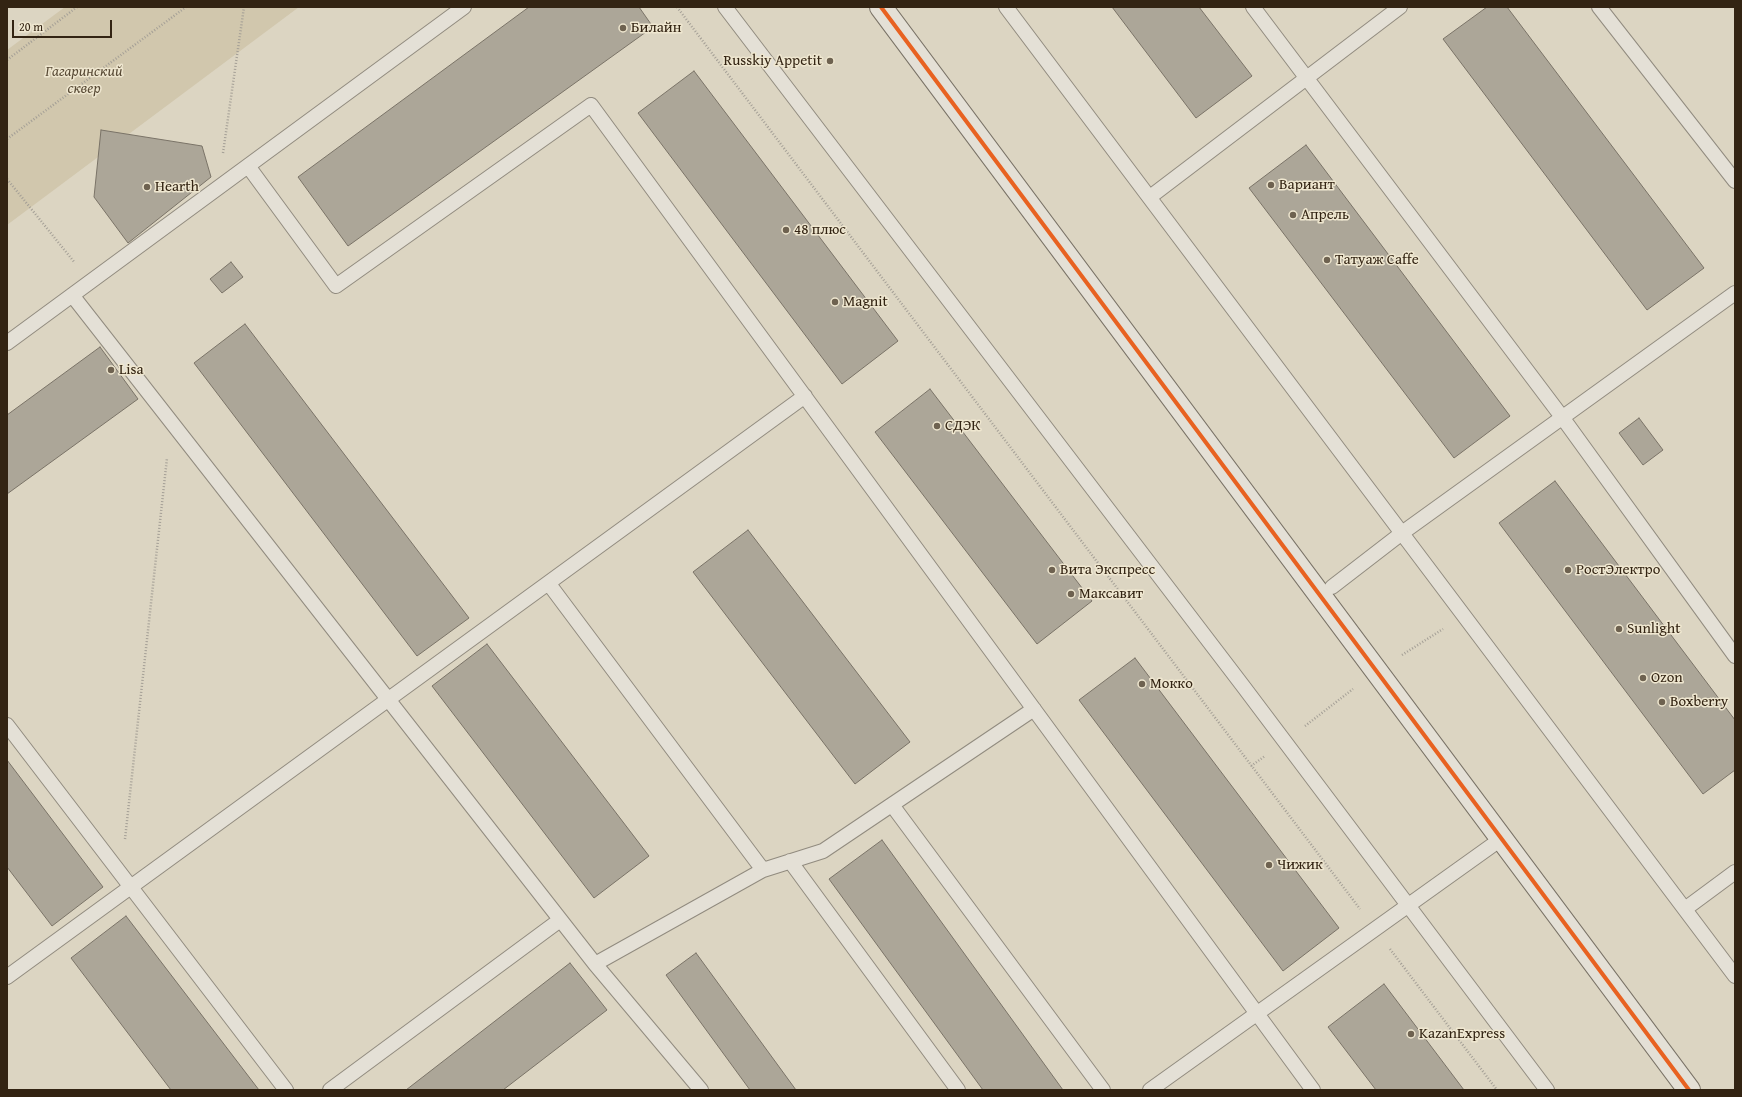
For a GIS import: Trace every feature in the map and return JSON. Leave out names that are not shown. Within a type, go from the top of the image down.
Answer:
[{"type":"main road","points":[[881,7],[1689,1090]]},
{"type":"lane","points":[[7,343],[464,7]]},
{"type":"lane","points":[[725,7],[1238,680],[1547,1090]]},
{"type":"lane","points":[[1006,7],[1735,976]]},
{"type":"lane","points":[[1253,7],[1562,417],[1735,656]]},
{"type":"lane","points":[[1150,197],[1400,7]]},
{"type":"lane","points":[[1600,7],[1735,181]]},
{"type":"lane","points":[[248,166],[336,286],[591,105],[1313,1090]]},
{"type":"lane","points":[[1332,587],[1402,533],[1735,293]]},
{"type":"lane","points":[[72,295],[560,920],[701,1090]]},
{"type":"lane","points":[[7,977],[549,584],[805,396]]},
{"type":"lane","points":[[549,584],[763,870]]},
{"type":"lane","points":[[595,964],[763,870],[823,851],[1034,709]]},
{"type":"lane","points":[[7,725],[286,1090]]},
{"type":"lane","points":[[892,805],[1103,1090]]},
{"type":"lane","points":[[1150,1090],[1501,839]]},
{"type":"lane","points":[[790,861],[958,1090]]},
{"type":"lane","points":[[1685,909],[1735,872]]},
{"type":"lane","points":[[330,1090],[560,920]]},
{"type":"path","points":[[7,60],[77,7]]},
{"type":"path","points":[[7,139],[186,7]]},
{"type":"path","points":[[218,188],[244,7]]},
{"type":"path","points":[[677,7],[1497,1090]]},
{"type":"path","points":[[7,179],[90,282]]},
{"type":"path","points":[[122,875],[171,422]]},
{"type":"green space","name":"Гагаринский сквер","points":[[65,7],[299,7],[7,225],[7,50]]},
{"type":"building","points":[[529,7],[639,7],[653,27],[348,246],[298,177]]},
{"type":"building","points":[[1112,7],[1199,7],[1252,76],[1196,118]]},
{"type":"building","points":[[1487,7],[1507,7],[1704,268],[1647,310],[1443,39]]},
{"type":"building","points":[[694,71],[898,341],[842,384],[638,113]]},
{"type":"building","name":"Hearth","points":[[101,130],[202,146],[211,177],[128,243],[94,197]]},
{"type":"building","points":[[1306,145],[1510,416],[1454,458],[1249,188]]},
{"type":"building","points":[[231,262],[243,277],[222,293],[210,279]]},
{"type":"building","points":[[245,324],[469,618],[417,656],[194,363]]},
{"type":"building","points":[[100,347],[138,399],[7,494],[7,415]]},
{"type":"building","points":[[930,389],[1092,601],[1037,644],[875,432]]},
{"type":"building","points":[[1639,418],[1663,450],[1643,465],[1619,433]]},
{"type":"building","points":[[1555,481],[1735,720],[1735,770],[1703,794],[1499,523]]},
{"type":"building","points":[[748,530],[910,742],[855,784],[693,572]]},
{"type":"building","points":[[487,644],[649,856],[594,898],[432,686]]},
{"type":"building","points":[[1135,658],[1339,928],[1283,971],[1079,700]]},
{"type":"building","points":[[7,760],[103,887],[52,926],[7,867]]},
{"type":"building","points":[[882,840],[1063,1090],[983,1090],[829,879]]},
{"type":"building","points":[[126,916],[259,1090],[171,1090],[71,958]]},
{"type":"building","points":[[696,953],[796,1090],[750,1090],[666,975]]},
{"type":"building","points":[[570,963],[607,1010],[503,1090],[406,1090]]},
{"type":"building","points":[[1384,984],[1464,1090],[1376,1090],[1328,1027]]},
{"type":"transit line","points":[[881,7],[1689,1090]]},
{"type":"place","name":"Билайн","points":[[623,28]]},
{"type":"place","name":"Russkiy Appetit","points":[[830,61]]},
{"type":"place","name":"Вариант","points":[[1271,185]]},
{"type":"place","name":"Hearth","points":[[147,187]]},
{"type":"place","name":"Апрель","points":[[1293,215]]},
{"type":"place","name":"48 плюс","points":[[786,230]]},
{"type":"place","name":"Татуаж Caffe","points":[[1327,260]]},
{"type":"place","name":"Magnit","points":[[835,302]]},
{"type":"place","name":"Lisa","points":[[111,370]]},
{"type":"place","name":"СДЭК","points":[[937,426]]},
{"type":"place","name":"Вита Экспресс","points":[[1052,570]]},
{"type":"place","name":"РостЭлектро","points":[[1568,570]]},
{"type":"place","name":"Максавит","points":[[1071,594]]},
{"type":"place","name":"Sunlight","points":[[1619,629]]},
{"type":"place","name":"Ozon","points":[[1643,678]]},
{"type":"place","name":"Мокко","points":[[1142,684]]},
{"type":"place","name":"Boxberry","points":[[1662,702]]},
{"type":"place","name":"Чижик","points":[[1269,865]]},
{"type":"place","name":"KazanExpress","points":[[1411,1034]]}]
